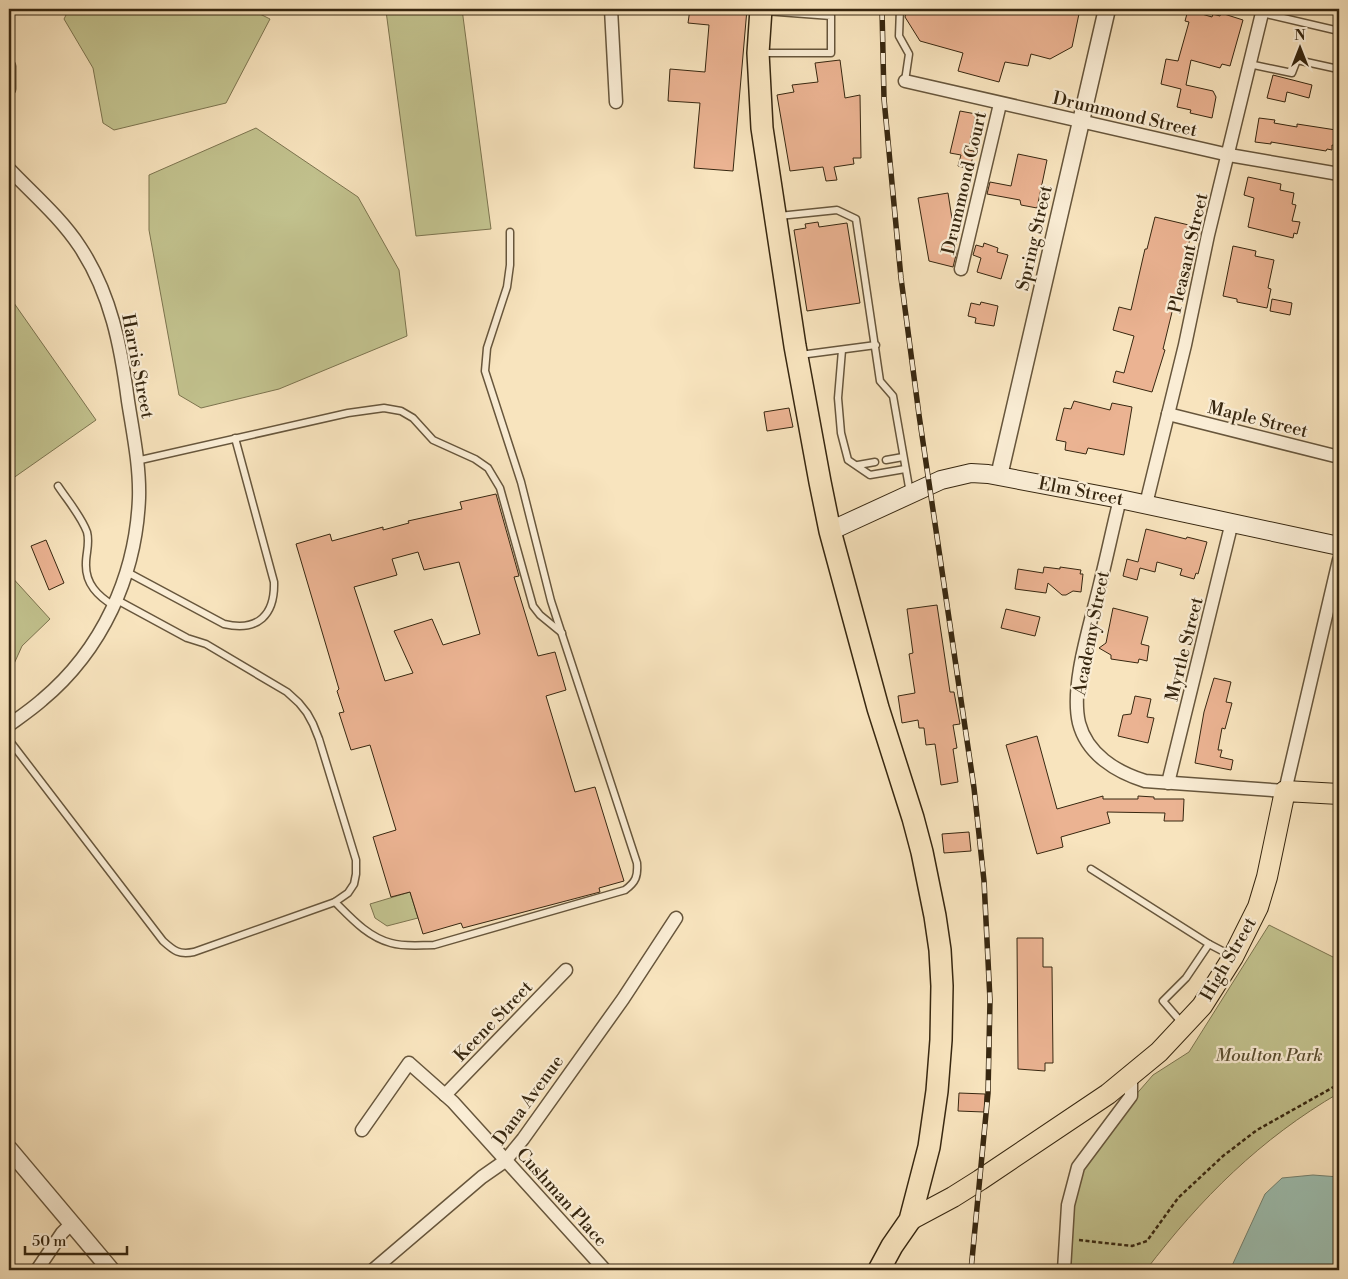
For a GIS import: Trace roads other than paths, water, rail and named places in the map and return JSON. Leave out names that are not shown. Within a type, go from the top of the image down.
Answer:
[{"type":"highway","points":[[761,10],[758,53],[762,128],[796,356],[830,531],[878,708],[922,852],[940,950],[942,995],[937,1091],[929,1147],[904,1249],[896,1270]]},
{"type":"highway","points":[[879,1270],[892,1246],[910,1220]]},
{"type":"main road","name":"Elm Street","points":[[830,531],[941,480],[971,473],[988,474],[1120,498],[1339,546]]},
{"type":"main road","name":"High Street","points":[[910,1220],[980,1180],[1101,1099],[1159,1052],[1202,1006],[1233,957],[1258,907],[1267,878],[1285,791]]},
{"type":"main road","name":"Academy Street","points":[[1285,791],[1339,794]]},
{"type":"street","points":[[611,9],[616,102]]},
{"type":"street","name":"Spring Street","points":[[999,476],[1107,9]]},
{"type":"street","name":"Pleasant Street","points":[[1146,504],[1185,345],[1208,235],[1263,11]]},
{"type":"street","points":[[9,66],[9,89]]},
{"type":"street","name":"Drummond Street","points":[[905,81],[1229,155],[1339,174]]},
{"type":"street","name":"Drummond Court","points":[[961,269],[1000,104]]},
{"type":"street","name":"Harris Street","points":[[9,169],[71,235],[90,263],[112,312],[119,340],[136,461],[139,497],[127,572],[116,603],[104,625],[79,662],[43,700],[9,725]]},
{"type":"street","name":"Maple Street","points":[[1168,414],[1339,457]]},
{"type":"street","name":"Academy Street","points":[[1120,498],[1076,690],[1080,725],[1088,742],[1108,765],[1136,778],[1168,783],[1285,791]]},
{"type":"street","name":"Myrtle Street","points":[[1168,783],[1232,522]]},
{"type":"street","name":"High Street","points":[[1285,791],[1339,560]]},
{"type":"street","name":"Dana Avenue","points":[[373,1270],[482,1177],[505,1161],[523,1139],[623,999],[676,918]]},
{"type":"street","name":"Keene Street","points":[[446,1095],[566,970]]},
{"type":"street","name":"Cushman Place","points":[[362,1130],[409,1063],[446,1095],[606,1270]]},
{"type":"street","points":[[1064,1270],[1068,1205],[1078,1168],[1131,1096],[1131,1075]]},
{"type":"street","points":[[9,1149],[112,1270]]},
{"type":"street","points":[[37,1270],[62,1233],[72,1224]]},
{"type":"lane","points":[[900,9],[899,36],[910,54],[905,81]]},
{"type":"lane","points":[[758,53],[831,53],[831,16],[761,10]]},
{"type":"lane","points":[[1263,11],[1339,31]]},
{"type":"lane","points":[[1249,64],[1292,73],[1297,60],[1338,69]]},
{"type":"lane","points":[[775,216],[837,210],[856,218],[880,381],[893,396],[910,493]]},
{"type":"lane","points":[[336,902],[361,927],[377,938],[392,944],[434,945],[625,890],[634,884],[638,874],[637,863],[551,601],[521,482],[485,371],[486,348],[507,287],[510,265],[510,232]]},
{"type":"lane","points":[[796,356],[876,345]]},
{"type":"lane","points":[[842,350],[838,398],[841,433],[848,460],[858,465],[870,475],[905,469]]},
{"type":"lane","points":[[136,461],[369,409],[384,408],[401,412],[412,418],[433,440],[475,459],[488,468],[500,488],[533,606],[540,615],[562,633]]},
{"type":"lane","points":[[127,572],[224,624],[235,627],[249,626],[267,614],[272,604],[274,582],[235,438]]},
{"type":"lane","points":[[886,460],[903,457]]},
{"type":"lane","points":[[858,465],[875,462]]},
{"type":"lane","points":[[9,740],[163,940],[178,952],[185,954],[194,952],[336,902],[348,893],[354,884],[356,860],[313,724],[299,703],[286,692],[206,644],[186,638],[100,597],[92,588],[87,576],[87,534],[82,521],[58,486]]},
{"type":"lane","points":[[1091,868],[1209,944],[1233,957]]},
{"type":"lane","points":[[1184,1026],[1163,1001],[1186,978],[1209,944]]},
{"type":"railway","points":[[882,9],[884,99],[901,278],[919,415],[974,788],[984,881],[990,1000],[988,1093],[971,1270]]},
{"type":"park label","name":"Moulton Park","points":[[1269,1055]]}]
